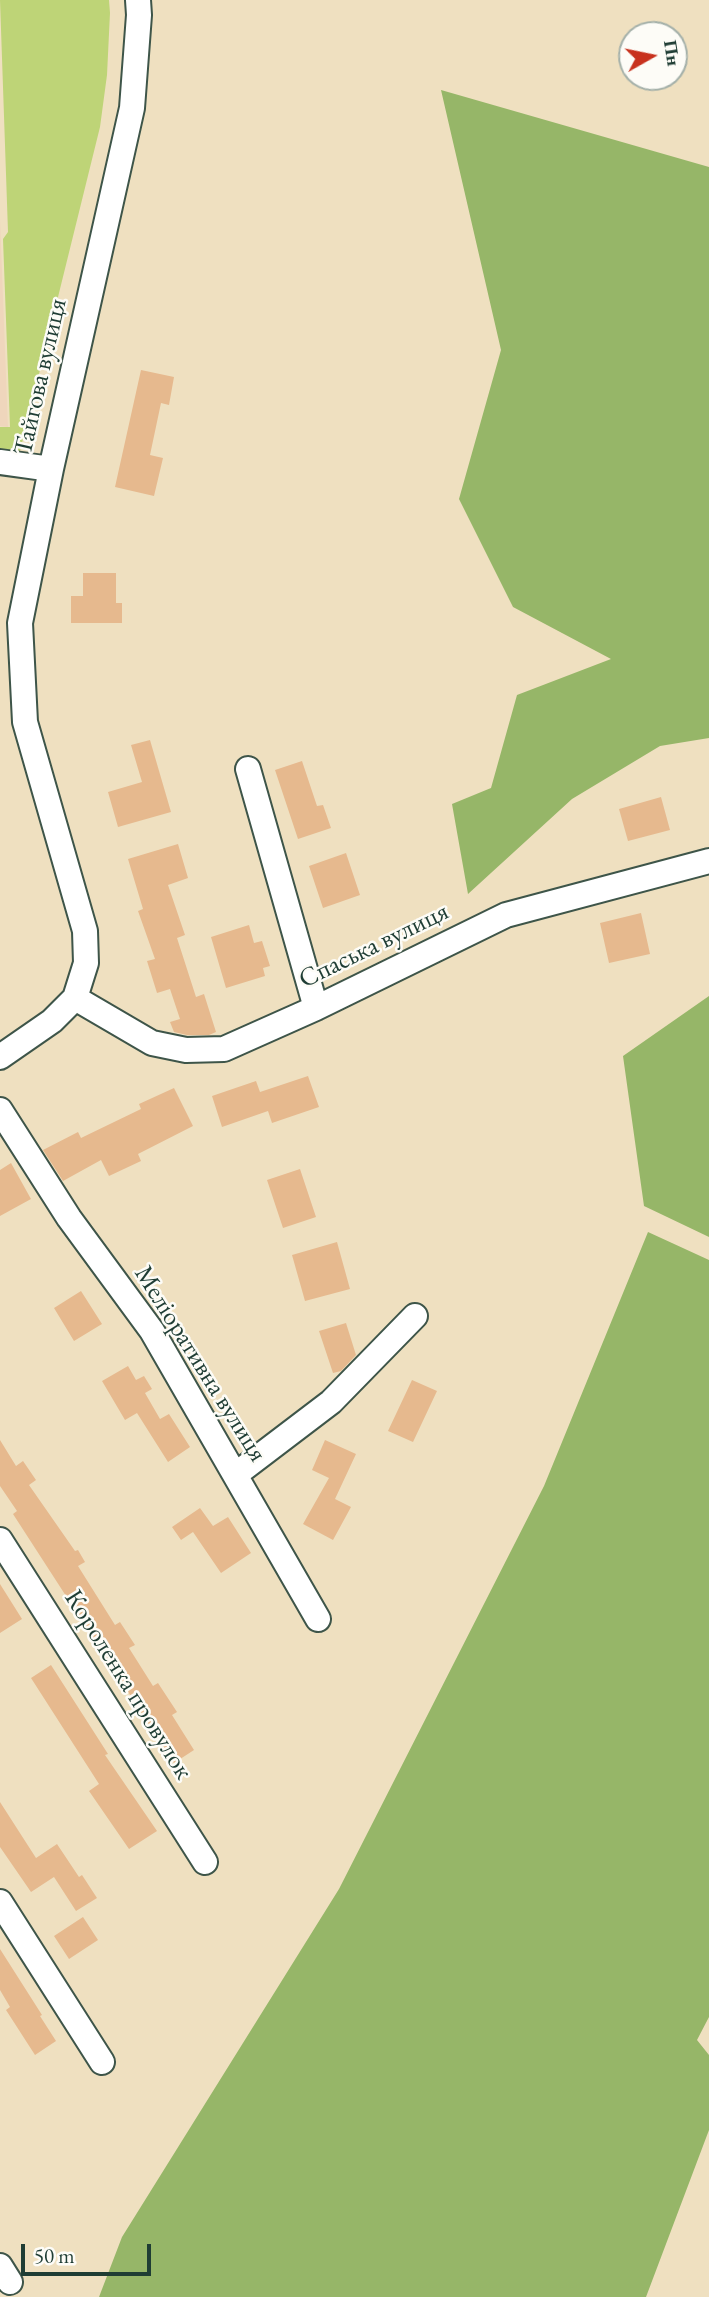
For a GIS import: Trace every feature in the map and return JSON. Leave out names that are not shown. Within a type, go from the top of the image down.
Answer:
[{"type":"street","name":"Тайгова вулиця","points":[[0,1057],[52,1021],[75,998],[86,963],[85,931],[24,722],[20,623],[51,469],[132,108],[138,0]]},
{"type":"street","points":[[0,462],[51,469]]},
{"type":"street","points":[[248,769],[316,1008]]},
{"type":"street","name":"Спаська вулиця","points":[[75,998],[152,1044],[186,1051],[224,1049],[316,1008],[506,915],[709,860]]},
{"type":"street","name":"Меліоративна вулиця","points":[[0,1110],[69,1218],[152,1331],[318,1619]]},
{"type":"street","points":[[235,1475],[331,1402],[415,1316]]},
{"type":"street","name":"Короленка провулок","points":[[0,1540],[205,1862]]},
{"type":"street","points":[[0,1902],[102,2062]]},
{"type":"shaded area","points":[[0,217],[8,427],[0,426]]},
{"type":"green space","points":[[0,0],[109,0],[110,13],[107,75],[100,127],[18,459],[0,456],[0,427],[10,427],[3,239],[8,232]]},
{"type":"green space","points":[[441,90],[709,167],[709,738],[660,746],[572,799],[468,894],[452,804],[491,788],[517,695],[611,659],[513,607],[459,499],[501,350]]},
{"type":"green space","points":[[709,996],[709,1237],[644,1206],[623,1056]]},
{"type":"green space","points":[[648,1232],[709,1260],[709,2017],[697,2040],[709,2055],[709,2130],[646,2297],[99,2297],[122,2237],[339,1889],[544,1486]]},
{"type":"building","points":[[141,370],[174,377],[169,405],[161,403],[150,455],[163,458],[154,496],[115,487]]},
{"type":"building","points":[[83,573],[116,573],[116,603],[122,603],[122,623],[71,623],[71,596],[83,596]]},
{"type":"building","points":[[150,740],[171,812],[118,827],[108,792],[142,782],[131,745]]},
{"type":"building","points":[[302,761],[317,806],[323,805],[331,828],[298,839],[275,770]]},
{"type":"building","points":[[661,797],[670,830],[628,841],[619,809]]},
{"type":"building","points":[[178,844],[188,878],[168,885],[185,935],[177,938],[196,997],[204,994],[216,1032],[209,1035],[174,1032],[170,1022],[180,1019],[170,989],[157,993],[147,961],[155,959],[138,911],[143,909],[128,859]]},
{"type":"building","points":[[346,853],[360,895],[323,908],[309,866]]},
{"type":"building","points":[[641,913],[650,954],[609,963],[600,923]]},
{"type":"building","points":[[249,925],[254,943],[262,941],[270,966],[263,968],[265,976],[226,988],[211,937]]},
{"type":"building","points":[[308,1076],[319,1107],[272,1123],[268,1111],[222,1127],[212,1096],[256,1081],[260,1092]]},
{"type":"building","points":[[174,1088],[193,1126],[138,1154],[141,1161],[109,1176],[101,1160],[63,1181],[43,1150],[78,1132],[81,1138],[141,1109],[139,1104]]},
{"type":"building","points":[[11,1163],[31,1199],[0,1216],[0,1170]]},
{"type":"building","points":[[300,1169],[316,1217],[283,1228],[267,1180]]},
{"type":"building","points":[[337,1242],[350,1289],[305,1301],[292,1255]]},
{"type":"building","points":[[81,1291],[102,1324],[74,1341],[54,1308]]},
{"type":"building","points":[[346,1323],[356,1355],[341,1371],[333,1373],[319,1331]]},
{"type":"building","points":[[128,1366],[136,1380],[144,1376],[152,1389],[145,1393],[160,1419],[169,1414],[190,1447],[168,1462],[137,1413],[125,1420],[102,1381]]},
{"type":"building","points":[[412,1380],[437,1391],[413,1442],[388,1431]]},
{"type":"building","points":[[0,1440],[16,1466],[23,1461],[36,1480],[29,1485],[75,1551],[78,1550],[85,1562],[78,1566],[115,1625],[120,1622],[135,1645],[129,1648],[153,1686],[158,1683],[177,1712],[172,1715],[194,1750],[174,1763],[13,1514],[17,1511],[0,1486]]},
{"type":"building","points":[[325,1440],[356,1454],[335,1499],[351,1507],[333,1540],[303,1524],[329,1478],[312,1470]]},
{"type":"building","points":[[200,1508],[213,1526],[228,1517],[251,1553],[221,1573],[193,1532],[181,1540],[172,1527]]},
{"type":"building","points":[[0,1584],[22,1619],[0,1633]]},
{"type":"building","points":[[51,1665],[108,1754],[105,1755],[157,1831],[129,1849],[89,1791],[99,1784],[31,1678]]},
{"type":"building","points":[[0,1802],[36,1858],[57,1844],[97,1898],[76,1911],[54,1877],[31,1892],[0,1847]]},
{"type":"building","points":[[83,1917],[98,1940],[69,1959],[54,1936]]},
{"type":"building","points":[[0,1949],[56,2041],[35,2055],[6,2010],[10,2007],[0,1990]]}]
